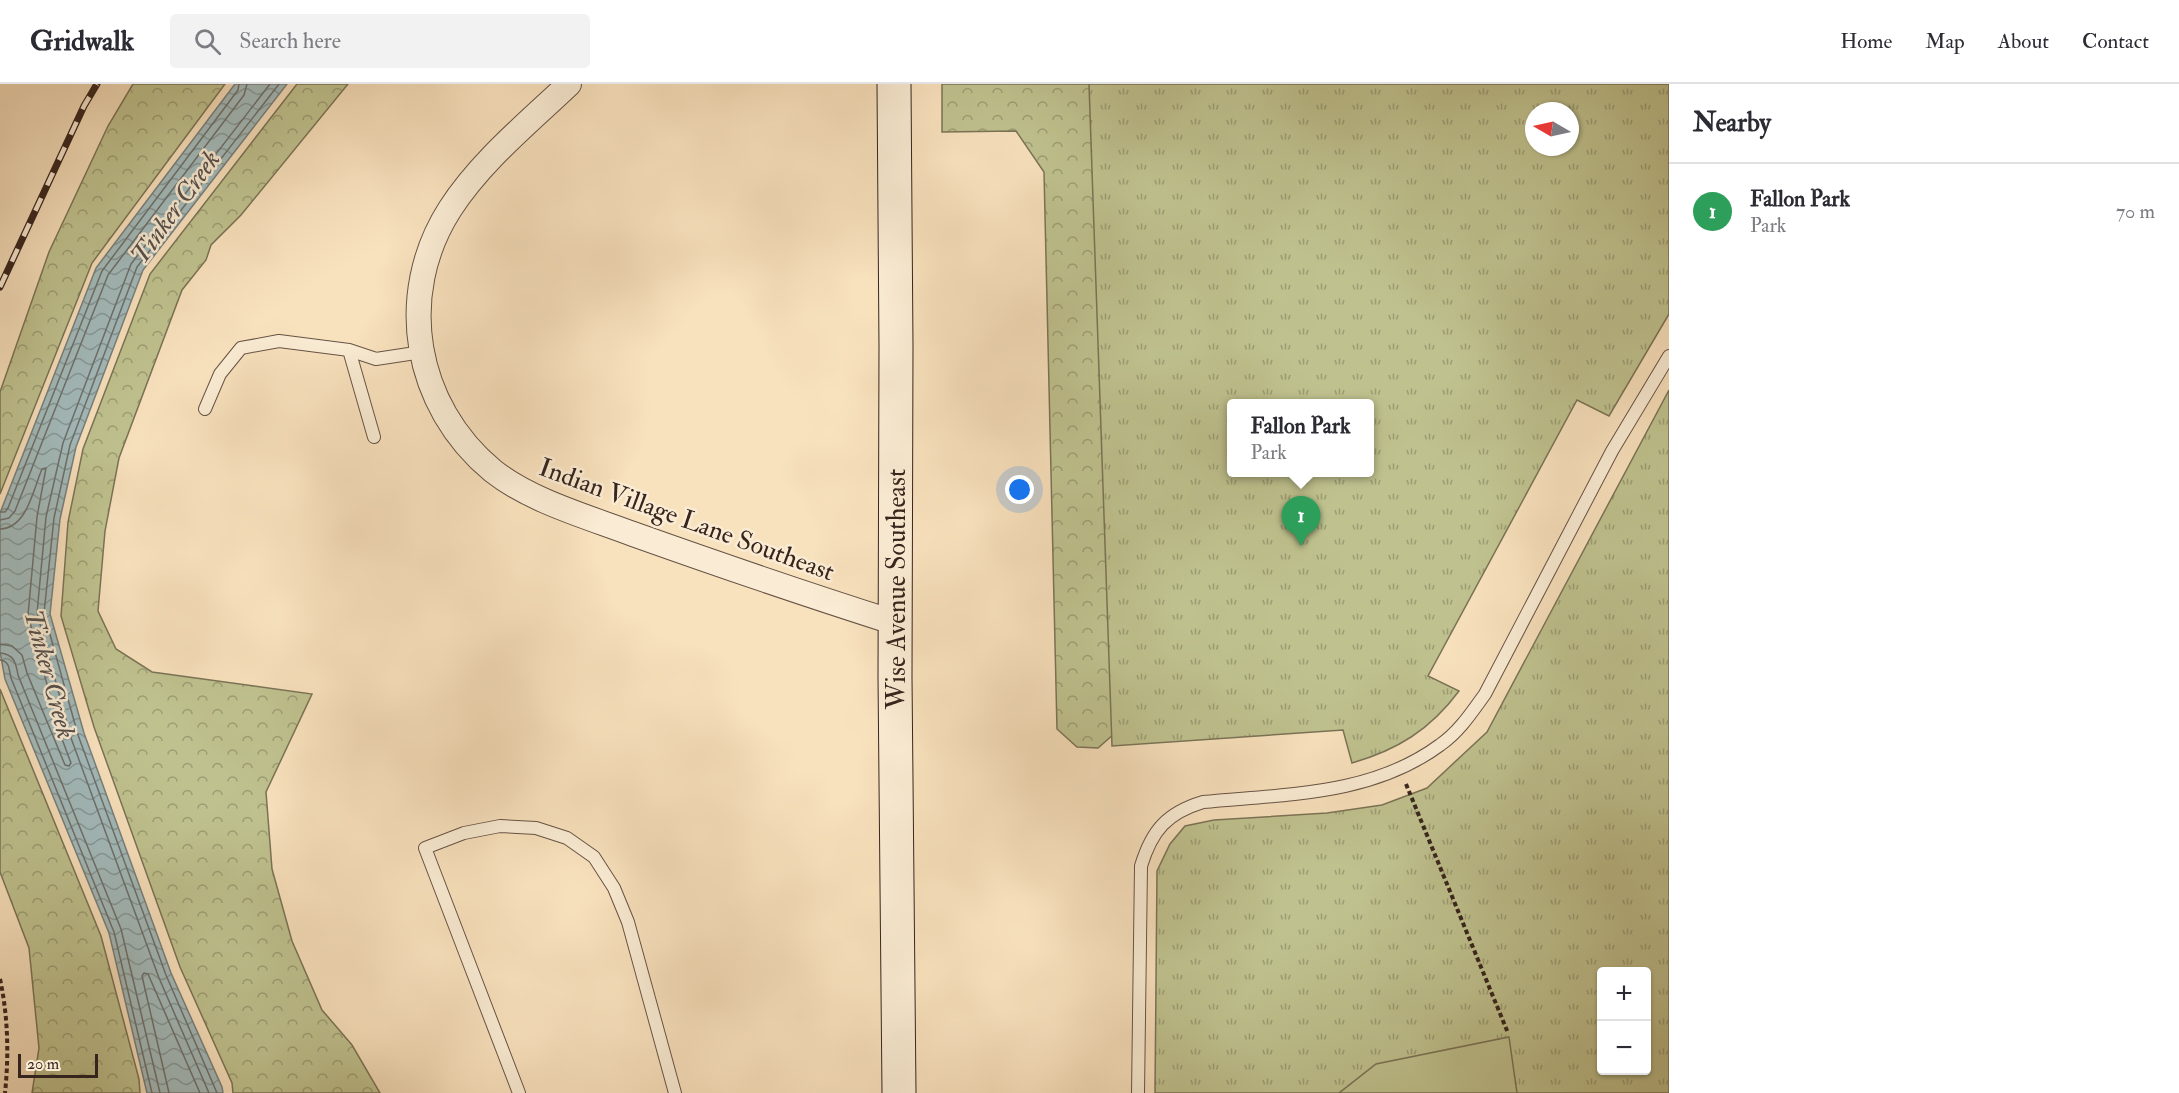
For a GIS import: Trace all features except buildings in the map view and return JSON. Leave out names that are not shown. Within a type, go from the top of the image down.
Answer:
[{"type":"street","name":"Indian Village Lane Southeast","points":[[569,84],[483,168],[449,210],[432,243],[418,302],[419,337],[429,380],[445,412],[469,447],[493,470],[521,489],[589,517],[757,579],[896,623]]},
{"type":"street","name":"Wise Avenue Southeast","points":[[894,84],[899,1093]]},
{"type":"lane","points":[[205,409],[220,374],[241,348],[279,341],[350,350],[376,359],[422,352]]},
{"type":"lane","points":[[350,350],[374,437]]},
{"type":"lane","points":[[1138,1093],[1141,866],[1148,845],[1157,831],[1172,816],[1187,807],[1203,802],[1340,788],[1376,779],[1399,770],[1441,745],[1465,721],[1485,694],[1612,451],[1669,356]]},
{"type":"lane","points":[[519,1093],[425,848],[464,832],[500,826],[536,828],[567,838],[594,857],[614,888],[628,922],[675,1093]]},
{"type":"path","points":[[1399,770],[1409,788],[1508,1033]]},
{"type":"path","points":[[0,979],[8,1044],[5,1093]]},
{"type":"green space","points":[[133,84],[225,84],[92,263],[0,494],[0,392],[49,252],[108,126]]},
{"type":"green space","points":[[297,84],[348,84],[241,215],[211,245],[206,260],[182,290],[119,458],[105,531],[98,611],[116,649],[152,672],[312,694],[266,792],[272,869],[292,941],[322,1010],[352,1045],[380,1093],[233,1093],[232,1083],[180,967],[94,727],[61,616],[68,522],[83,449],[150,274]]},
{"type":"green space","points":[[942,84],[1202,84],[1232,399],[1227,399],[1227,477],[1230,477],[1123,726],[1098,748],[1077,747],[1057,729],[1044,172],[1016,131],[942,132]]},
{"type":"green space","points":[[1089,84],[1669,84],[1669,314],[1609,416],[1577,400],[1428,676],[1459,691],[1436,717],[1411,737],[1384,752],[1352,763],[1343,730],[1112,746]]},
{"type":"green space","points":[[1669,390],[1669,1093],[1155,1093],[1157,871],[1170,844],[1185,826],[1214,820],[1327,813],[1382,805],[1427,788],[1487,732]]},
{"type":"green space","points":[[0,689],[101,936],[139,1079],[140,1093],[32,1093],[39,1048],[29,948],[0,872]]},
{"type":"green space","points":[[1509,1037],[1517,1093],[1339,1093],[1376,1064]]},
{"type":"water","name":"Tinker Creek","points":[[235,84],[287,84],[143,270],[76,447],[60,519],[50,614],[84,733],[171,973],[223,1093],[147,1093],[109,933],[5,679],[0,652],[0,513],[96,268]]},
{"type":"railway","points":[[0,287],[84,106],[97,84]]},
{"type":"place","name":"Fallon Park","points":[[1301,546]]}]
